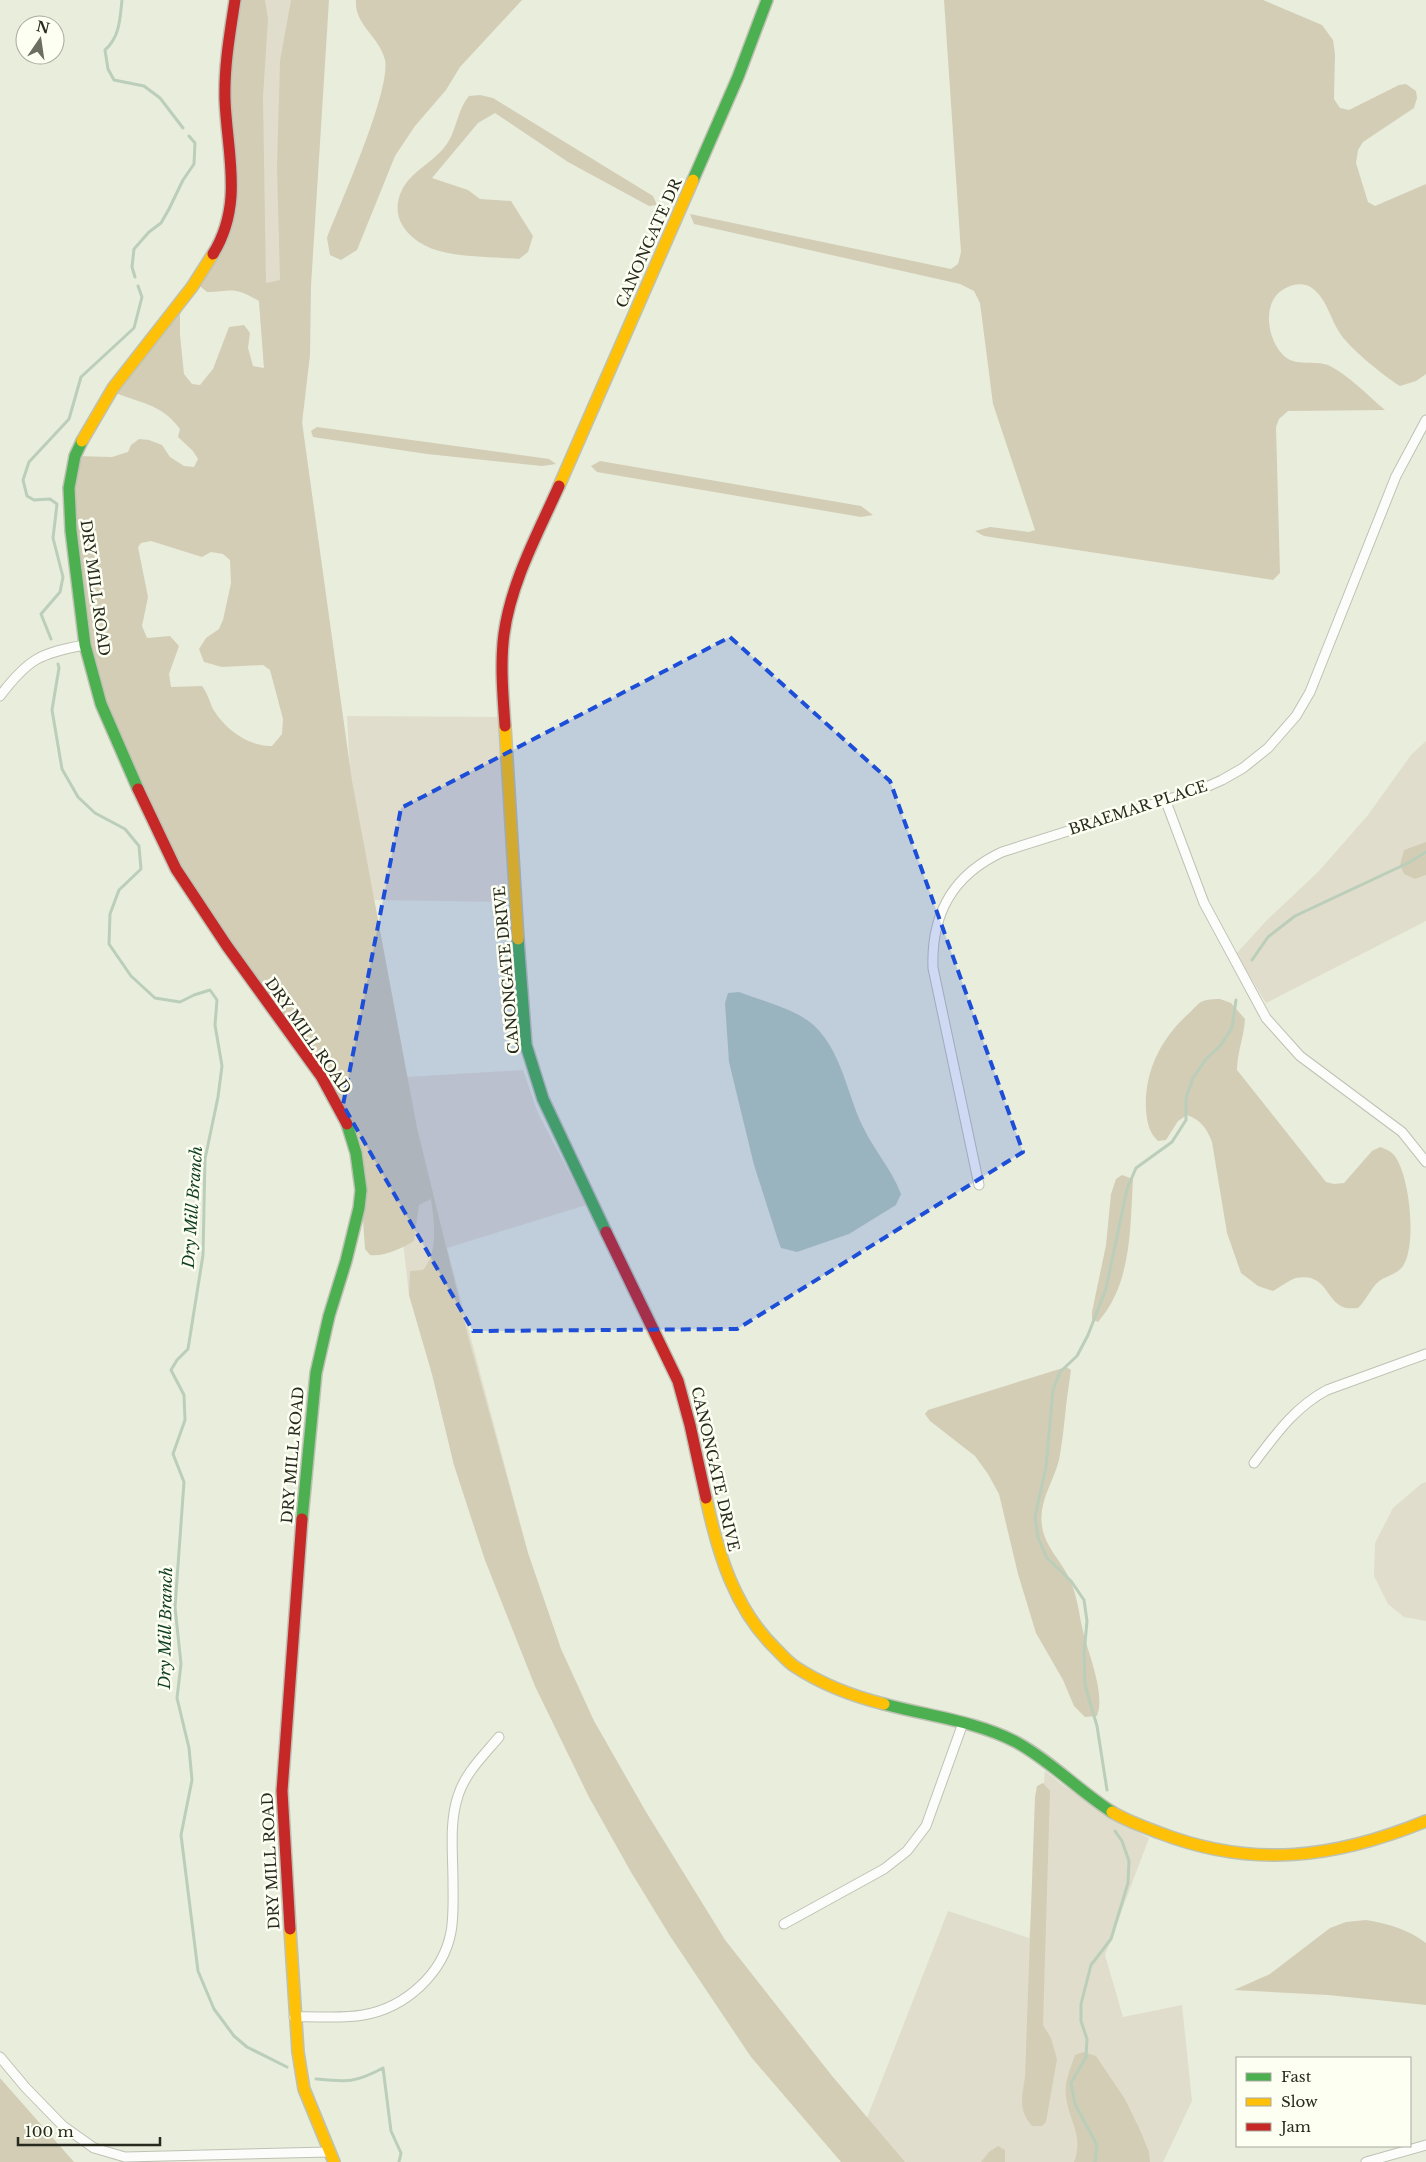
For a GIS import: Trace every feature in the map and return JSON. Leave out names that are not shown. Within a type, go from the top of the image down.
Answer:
[{"type":"street","name":"DRY MILL ROAD","points":[[235,0],[227,51],[225,99],[233,183],[229,215],[216,249],[192,287],[113,388],[89,426],[75,456],[69,488],[71,531],[82,603],[85,645],[101,704],[147,809],[176,869],[232,954],[321,1076],[346,1120],[356,1153],[360,1190],[359,1208],[346,1261],[329,1316],[316,1374],[308,1444],[282,1791],[294,2017],[304,2089],[332,2157]]},
{"type":"street","name":"CANONGATE DR","points":[[554,496],[738,77],[767,0]]},
{"type":"street","name":"BRAEMAR PLACE","points":[[979,1185],[933,968],[934,936],[944,903],[963,877],[976,866],[1002,852],[1164,799],[1204,788],[1243,768],[1268,748],[1296,716],[1316,679],[1396,476],[1426,420]]},
{"type":"street","name":"CANONGATE DRIVE","points":[[554,496],[514,587],[506,615],[502,657],[513,875],[526,1046],[543,1099],[675,1372],[691,1422],[724,1569],[735,1596],[750,1620],[784,1657],[822,1682],[861,1697],[998,1734],[1023,1746],[1113,1813],[1159,1834],[1213,1850],[1269,1857],[1325,1853],[1380,1840],[1426,1821]]},
{"type":"street","points":[[0,696],[16,675],[35,658],[56,650],[85,645]]},
{"type":"street","points":[[1164,799],[1204,903],[1266,1018],[1300,1056],[1402,1132],[1426,1162]]},
{"type":"street","points":[[1254,1463],[1289,1418],[1313,1397],[1327,1390],[1426,1354]]},
{"type":"street","points":[[784,1924],[884,1869],[907,1851],[926,1826],[963,1723]]},
{"type":"street","points":[[294,2017],[361,2015],[378,2011],[406,1998],[429,1977],[442,1956],[451,1934],[453,1917],[453,1829],[458,1796],[465,1780],[499,1737]]},
{"type":"street","points":[[0,2057],[26,2088],[63,2126],[94,2148],[125,2157],[332,2157]]},
{"type":"street","points":[[1366,2162],[1426,2145]]},
{"type":"highlighted area","points":[[730,637],[890,781],[1023,1152],[737,1329],[473,1331],[343,1105],[401,808]]},
{"type":"shaded area","points":[[235,0],[265,0],[268,19],[263,97],[266,283],[280,280],[277,167],[280,61],[291,0],[329,0],[311,286],[310,355],[302,423],[352,781],[417,1128],[468,1336],[528,1553],[561,1649],[594,1721],[646,1812],[725,1940],[832,2076],[905,2162],[841,2162],[751,2057],[670,1936],[589,1797],[535,1686],[485,1560],[454,1465],[432,1374],[409,1295],[410,1271],[423,1270],[431,1254],[434,1236],[431,1199],[419,1205],[414,1241],[387,1253],[370,1255],[365,1249],[361,1190],[346,1120],[176,869],[101,704],[71,531],[75,456],[112,457],[128,452],[131,445],[139,439],[149,440],[162,445],[170,457],[184,466],[194,467],[198,459],[193,451],[178,437],[180,429],[173,420],[157,409],[111,391],[182,299],[180,335],[184,374],[192,384],[200,385],[213,369],[229,327],[244,325],[250,333],[248,348],[253,366],[264,368],[259,301],[244,293],[233,290],[207,292],[195,282],[225,226]],"holes":[[[151,541],[202,557],[211,552],[223,554],[230,560],[231,583],[223,620],[219,629],[206,638],[199,649],[204,662],[222,667],[263,665],[270,670],[283,719],[282,734],[272,746],[246,740],[230,729],[217,715],[202,686],[171,687],[169,674],[179,646],[170,636],[147,638],[142,626],[148,597],[138,547],[141,543]]]},
{"type":"shaded area","points":[[264,0],[292,0],[289,314],[350,770],[347,716],[502,717],[508,902],[374,900],[407,1077],[523,1070],[537,1111],[586,1205],[447,1248],[528,1553],[561,1649],[594,1721],[646,1812],[725,1940],[867,2118],[948,1911],[1029,1938],[1045,1771],[1095,1807],[1149,1838],[1105,1955],[1123,2017],[1182,2005],[1192,2101],[1163,2162],[842,2162],[631,1872],[589,1797],[535,1686],[485,1560],[454,1465],[432,1374],[409,1295],[395,1173],[286,658],[259,301]]},
{"type":"shaded area","points":[[356,0],[522,0],[460,67],[446,90],[415,126],[395,156],[357,250],[341,260],[330,255],[327,238],[373,121],[385,75],[385,60],[382,52],[359,17],[356,9]]},
{"type":"shaded area","points":[[944,0],[1263,0],[1322,25],[1333,40],[1335,54],[1334,99],[1340,108],[1349,110],[1399,85],[1406,84],[1416,91],[1417,98],[1414,108],[1363,142],[1358,150],[1356,163],[1368,202],[1375,206],[1426,184],[1426,374],[1416,381],[1400,386],[1349,345],[1338,330],[1321,297],[1312,288],[1302,284],[1294,285],[1284,289],[1277,295],[1269,312],[1270,331],[1278,349],[1284,356],[1294,361],[1323,364],[1336,369],[1385,410],[1288,411],[1279,419],[1276,427],[1280,573],[1273,580],[984,536],[975,531],[990,527],[1029,532],[1035,530],[993,404],[980,303],[974,291],[960,284],[694,224],[690,214],[951,269],[958,264],[961,252]]},
{"type":"shaded area","points":[[480,95],[493,98],[653,196],[657,205],[649,206],[568,162],[495,113],[478,123],[432,178],[468,190],[480,199],[511,201],[533,236],[528,252],[519,259],[465,255],[436,250],[417,241],[399,219],[398,200],[402,190],[410,178],[448,143],[461,108],[469,96]]},
{"type":"shaded area","points":[[317,427],[549,459],[556,464],[542,466],[427,454],[313,437],[311,431]]},
{"type":"shaded area","points":[[600,461],[861,506],[873,515],[861,517],[597,472],[591,466]]},
{"type":"shaded area","points":[[1426,741],[1426,921],[1266,1003],[1236,954],[1267,920],[1319,871],[1368,815],[1411,755]]},
{"type":"shaded area","points":[[1426,842],[1426,875],[1415,879],[1404,874],[1400,865],[1404,850]]},
{"type":"shaded area","points":[[739,992],[797,1014],[811,1023],[823,1035],[839,1064],[863,1127],[901,1194],[896,1205],[849,1234],[797,1252],[781,1248],[778,1240],[754,1165],[729,1062],[725,1003],[728,993]]},
{"type":"shaded area","points":[[1220,999],[1231,1003],[1245,1019],[1237,1070],[1326,1182],[1334,1184],[1344,1183],[1372,1151],[1380,1147],[1394,1155],[1400,1165],[1408,1193],[1410,1210],[1410,1243],[1407,1256],[1403,1266],[1377,1283],[1358,1308],[1345,1308],[1337,1303],[1319,1282],[1313,1279],[1306,1277],[1296,1278],[1273,1291],[1258,1286],[1241,1273],[1227,1233],[1212,1142],[1206,1129],[1200,1122],[1187,1115],[1178,1121],[1166,1140],[1158,1141],[1151,1131],[1146,1110],[1146,1096],[1151,1070],[1162,1046],[1177,1025],[1199,1003]]},
{"type":"shaded area","points":[[1122,1175],[1133,1179],[1127,1255],[1117,1290],[1109,1307],[1098,1322],[1092,1319],[1092,1312],[1106,1245],[1111,1194],[1116,1179]]},
{"type":"shaded area","points":[[1066,1367],[1071,1370],[1061,1451],[1057,1468],[1044,1500],[1041,1517],[1044,1534],[1050,1548],[1068,1575],[1073,1588],[1084,1637],[1098,1684],[1099,1707],[1097,1716],[1085,1717],[1074,1706],[1063,1680],[1036,1633],[1018,1574],[999,1494],[975,1456],[930,1421],[925,1414],[928,1410]]},
{"type":"shaded area","points":[[1426,1482],[1426,1621],[1404,1617],[1388,1604],[1374,1576],[1375,1543],[1393,1508],[1421,1484]]},
{"type":"shaded area","points":[[1043,1783],[1050,1791],[1043,2025],[1051,2038],[1057,2059],[1046,2122],[1042,2126],[1032,2126],[1023,2109],[1022,2097],[1025,2077],[1035,1797],[1037,1786]]},
{"type":"shaded area","points":[[1366,1920],[1398,1928],[1426,1943],[1426,2005],[1328,1995],[1234,1990],[1270,1974],[1330,1928],[1346,1922]]},
{"type":"shaded area","points":[[1083,2052],[1096,2056],[1125,2099],[1149,2152],[1150,2162],[1074,2162],[1077,2153],[1077,2136],[1066,2097],[1066,2086],[1075,2055]]},
{"type":"shaded area","points":[[0,2078],[74,2162],[0,2162]]},
{"type":"shaded area","points":[[998,2146],[1005,2150],[1005,2162],[981,2162],[989,2152]]},
{"type":"waterway","name":"Dry Mill Branch","points":[[122,0],[120,20],[114,39],[105,50],[108,69],[114,80],[144,86],[160,98],[183,128]]},
{"type":"waterway","name":"Dry Mill Branch","points":[[135,277],[132,267],[134,249],[149,232],[161,223],[183,180],[194,164],[195,143],[189,136]]},
{"type":"waterway","name":"Dry Mill Branch","points":[[51,639],[41,614],[60,592],[63,577],[53,538],[57,504],[50,499],[34,500],[27,496],[23,480],[29,462],[69,419],[81,377],[134,328],[142,297],[138,286]]},
{"type":"waterway","name":"Dry Mill Branch","points":[[58,664],[59,668],[52,710],[62,769],[78,797],[95,813],[125,829],[139,846],[141,869],[119,890],[110,914],[109,944],[131,976],[155,998],[180,1002],[210,990],[217,1000],[215,1025],[222,1066],[218,1097],[205,1159],[203,1255],[188,1349],[177,1360],[171,1370],[184,1395],[185,1420],[173,1454],[184,1482],[175,1607],[181,1664],[177,1698],[189,1748],[192,1780],[181,1835],[198,1971],[214,2009],[234,2036],[247,2047],[287,2067]]},
{"type":"waterway","points":[[1252,960],[1268,937],[1295,916],[1408,863],[1426,852]]},
{"type":"waterway","points":[[1107,1790],[1097,1726],[1085,1685],[1084,1654],[1087,1621],[1084,1600],[1071,1581],[1047,1558],[1038,1538],[1035,1517],[1046,1467],[1053,1390],[1060,1372],[1077,1356],[1088,1335],[1106,1289],[1127,1189],[1136,1168],[1172,1142],[1186,1120],[1186,1098],[1193,1078],[1206,1059],[1220,1046],[1232,1028],[1236,1000]]},
{"type":"waterway","points":[[1095,2162],[1097,2145],[1075,2104],[1071,2083],[1086,2057],[1087,2039],[1081,2021],[1081,2004],[1091,1965],[1111,1939],[1128,1883],[1129,1861],[1122,1841],[1115,1831]]},
{"type":"waterway","name":"Dry Mill Branch","points":[[316,2079],[336,2081],[358,2079],[383,2068],[391,2131],[401,2153],[399,2162]]},
{"type":"traffic: fast","points":[[693,180],[738,77],[767,0]]},
{"type":"traffic: fast","points":[[82,441],[75,456],[69,488],[71,531],[85,645],[101,704],[138,789]]},
{"type":"traffic: fast","points":[[518,939],[526,1045],[543,1099],[606,1232]]},
{"type":"traffic: fast","points":[[302,1519],[316,1373],[329,1316],[346,1261],[359,1208],[361,1190],[356,1153],[347,1124]]},
{"type":"traffic: fast","points":[[884,1704],[968,1724],[1016,1742],[1041,1758],[1112,1812]]},
{"type":"traffic: slow","points":[[559,486],[693,180]]},
{"type":"traffic: slow","points":[[82,441],[113,388],[192,287],[213,254]]},
{"type":"traffic: slow","points":[[505,726],[518,939]]},
{"type":"traffic: slow","points":[[706,1498],[716,1540],[730,1580],[739,1599],[762,1634],[790,1663],[804,1672],[837,1689],[884,1704]]},
{"type":"traffic: slow","points":[[1112,1812],[1142,1826],[1194,1844],[1228,1852],[1261,1855],[1327,1851],[1360,1844],[1426,1821]]},
{"type":"traffic: slow","points":[[290,1929],[298,2052],[304,2089],[334,2162]]},
{"type":"traffic: jam","points":[[213,254],[222,235],[231,197],[225,75],[235,0]]},
{"type":"traffic: jam","points":[[505,726],[502,657],[508,615],[526,558],[559,486]]},
{"type":"traffic: jam","points":[[138,789],[176,869],[227,946],[321,1076],[347,1124]]},
{"type":"traffic: jam","points":[[606,1232],[678,1381],[706,1498]]},
{"type":"traffic: jam","points":[[290,1929],[282,1791],[302,1519]]}]
